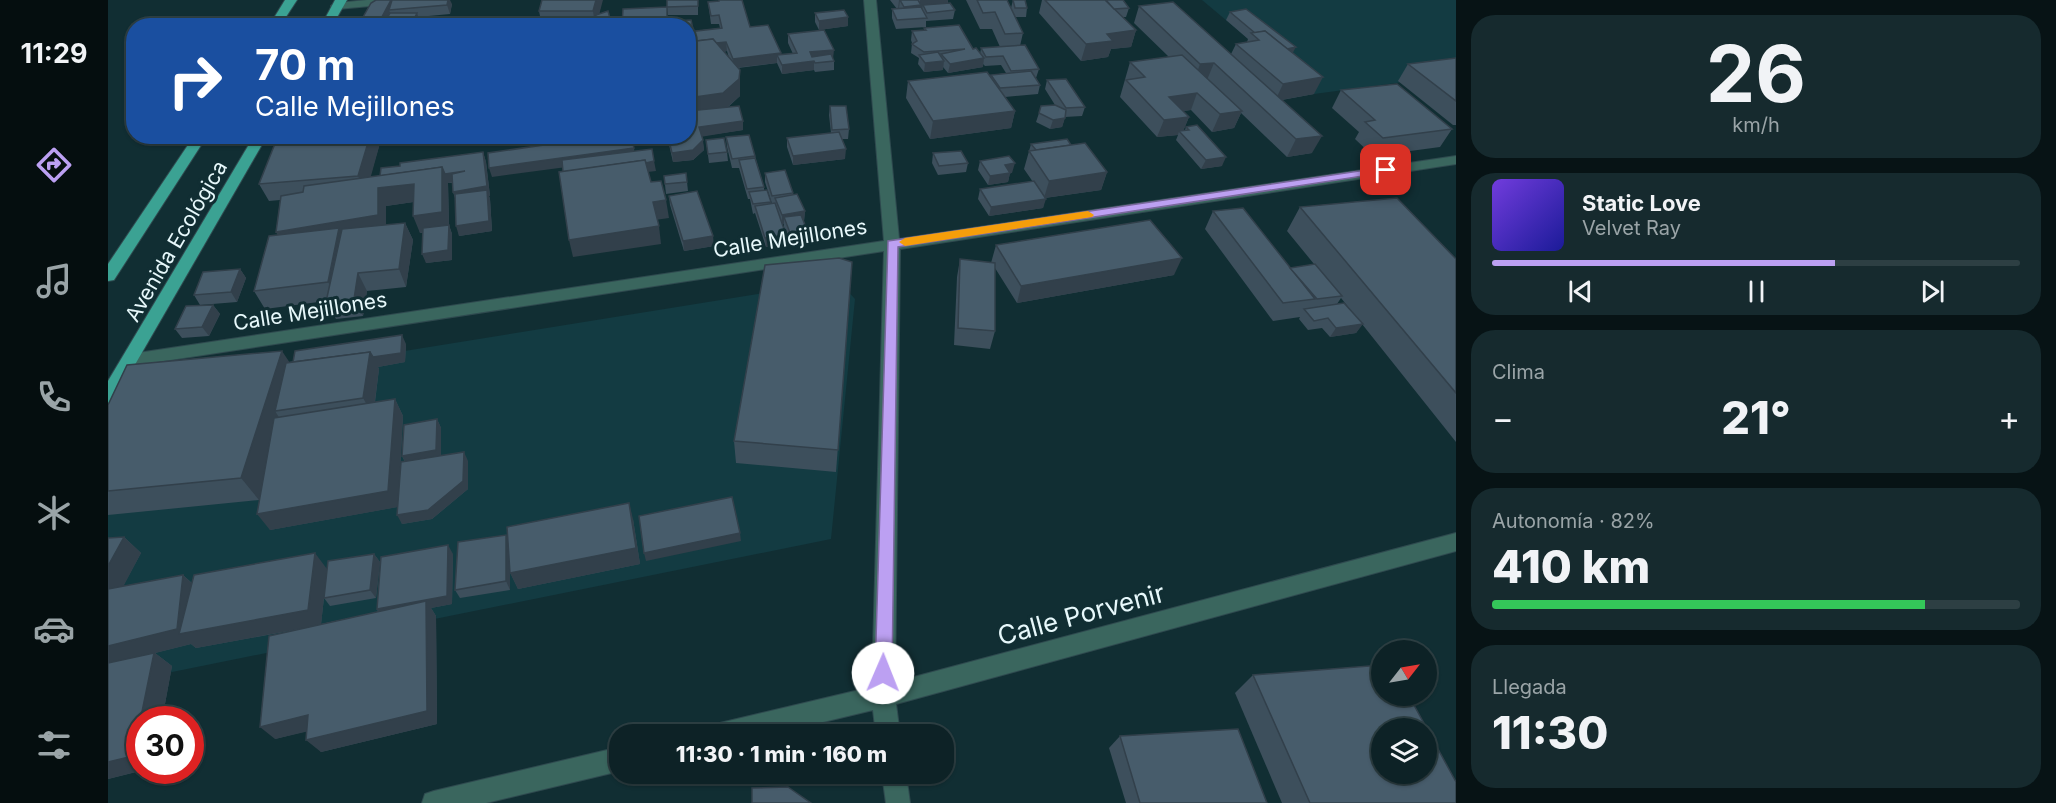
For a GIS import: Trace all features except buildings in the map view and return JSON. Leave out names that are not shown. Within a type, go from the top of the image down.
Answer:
[{"type":"main road","points":[[279,18],[291,0]]},
{"type":"main road","points":[[331,18],[339,3]]},
{"type":"main road","name":"Avenida Ecológica","points":[[108,276],[196,144]]},
{"type":"main road","name":"Avenida Ecológica","points":[[108,396],[256,144]]},
{"type":"street","points":[[339,3],[404,0]]},
{"type":"street","points":[[870,0],[892,244],[883,696],[887,724]]},
{"type":"street","name":"Calle Mejillones","points":[[131,360],[1456,160]]},
{"type":"street","name":"Calle Porvenir","points":[[766,724],[883,696],[1456,543]]},
{"type":"street","points":[[434,803],[609,762]]},
{"type":"street","points":[[895,784],[898,803]]},
{"type":"shaded area","points":[[1202,0],[1456,0],[1456,75],[1314,94]]},
{"type":"shaded area","points":[[832,282],[845,288],[855,299],[831,539],[108,685],[108,486],[194,385]]},
{"type":"slow traffic","points":[[905,242],[1088,215]]},
{"type":"route","points":[[883,673],[892,244],[1386,170]]}]
